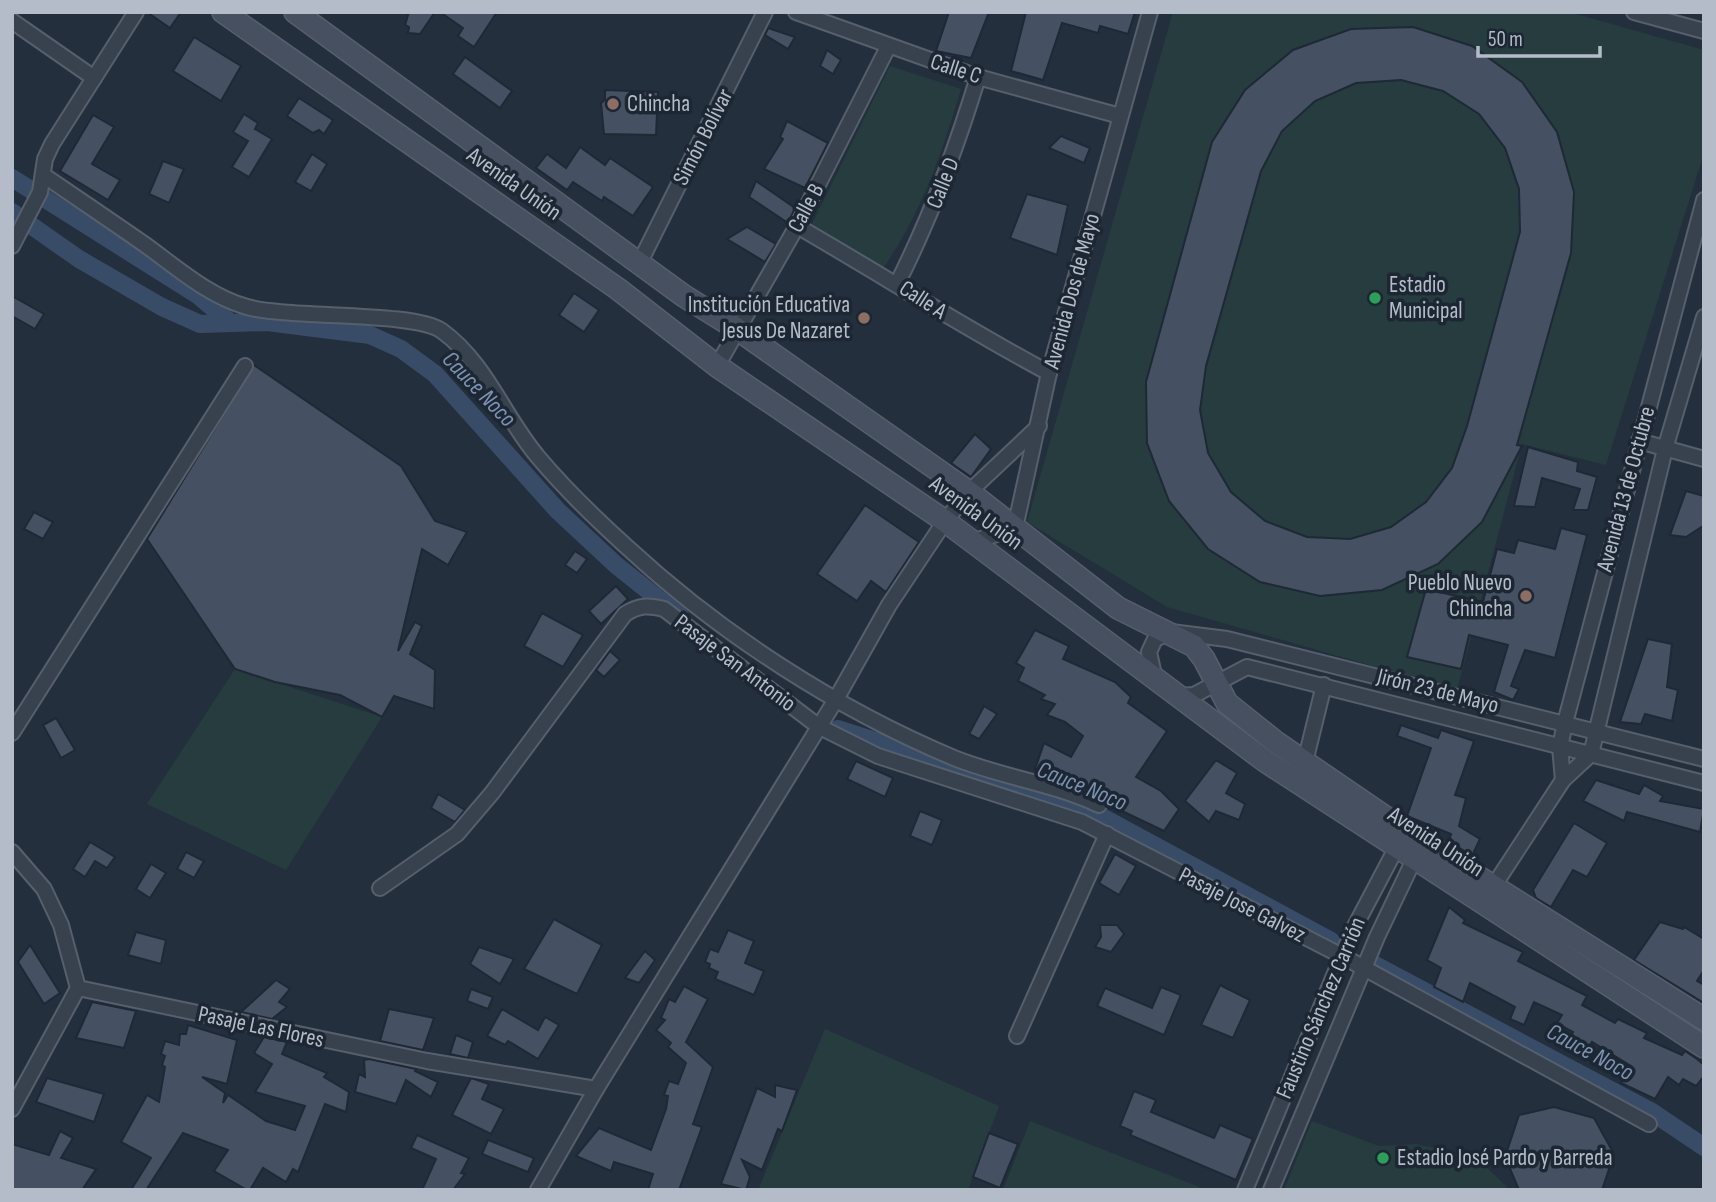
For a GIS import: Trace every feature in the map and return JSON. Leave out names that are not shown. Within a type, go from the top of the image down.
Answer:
[{"type":"main road","name":"Avenida Unión","points":[[223,12],[607,281],[717,366],[945,521],[1265,761],[1410,845],[1495,884],[1704,1019]]},
{"type":"main road","name":"Avenida Unión","points":[[295,12],[684,296],[737,329],[969,492],[1118,608],[1171,632],[1194,646],[1227,703],[1410,845],[1704,1047]]},
{"type":"street","points":[[12,246],[40,192],[52,144],[136,12]]},
{"type":"street","name":"Simón Bolívar","points":[[640,262],[765,12]]},
{"type":"street","name":"Calle C","points":[[796,12],[978,77],[1120,116]]},
{"type":"street","name":"Avenida Dos de Mayo","points":[[1015,528],[1049,373],[1150,12]]},
{"type":"street","points":[[1634,12],[1704,32]]},
{"type":"street","points":[[12,21],[94,78]]},
{"type":"street","name":"Calle B","points":[[717,366],[797,226],[888,47]]},
{"type":"street","name":"Calle D","points":[[897,284],[955,155],[978,77]]},
{"type":"street","points":[[43,175],[212,293],[247,307],[310,315],[422,322],[440,329],[478,367],[537,457],[629,549],[716,620],[835,701],[959,760],[1065,789],[1099,805]]},
{"type":"street","name":"Avenida 13 de Octubre","points":[[1563,780],[1560,747],[1565,723],[1704,200]]},
{"type":"street","name":"Calle A","points":[[797,226],[897,284],[962,326],[1049,373]]},
{"type":"street","name":"Avenida 13 de Octubre","points":[[1495,884],[1563,780],[1591,754],[1665,449],[1704,317]]},
{"type":"street","points":[[12,733],[245,366]]},
{"type":"street","points":[[538,1190],[596,1089],[835,701],[889,605],[945,521],[969,492],[1039,426]]},
{"type":"street","points":[[1639,441],[1704,459]]},
{"type":"street","points":[[972,542],[1015,528]]},
{"type":"street","name":"Pasaje San Antonio","points":[[380,888],[457,834],[492,793],[625,614],[638,606],[650,605],[664,609],[818,726]]},
{"type":"street","points":[[1155,681],[1149,652],[1155,639],[1171,632]]},
{"type":"street","name":"Jirón 23 de Mayo","points":[[1171,632],[1227,639],[1704,759]]},
{"type":"street","name":"Jirón 23 de Mayo","points":[[1217,684],[1247,667],[1704,783]]},
{"type":"street","points":[[1175,696],[1194,695],[1217,684]]},
{"type":"street","points":[[1305,762],[1324,685]]},
{"type":"street","name":"Pasaje Jose Galvez","points":[[818,726],[878,756],[1082,822],[1342,956],[1649,1124]]},
{"type":"street","points":[[1017,1036],[1107,834]]},
{"type":"street","name":"Faustino Sánchez Carrión","points":[[1245,1190],[1342,956],[1410,845]]},
{"type":"street","name":"Faustino Sánchez Carrión","points":[[1271,1190],[1365,969],[1410,845]]},
{"type":"street","points":[[12,852],[44,890],[61,925],[78,988],[12,1109]]},
{"type":"street","name":"Pasaje Las Flores","points":[[78,988],[426,1061],[596,1089]]},
{"type":"green space","name":"Estadio Municipal","points":[[1173,12],[1569,12],[1704,50],[1704,153],[1606,465],[1522,444],[1457,690],[1167,607],[1027,522]]},
{"type":"green space","points":[[890,66],[961,89],[929,183],[908,227],[882,270],[810,228]]},
{"type":"green space","points":[[235,669],[382,717],[286,870],[147,804]]},
{"type":"green space","points":[[825,1029],[999,1106],[968,1190],[758,1190]]},
{"type":"green space","points":[[1030,1121],[1202,1188],[1202,1190],[1003,1190]]},
{"type":"green space","name":"Estadio José Pardo y Barreda","points":[[1312,1121],[1379,1146],[1416,1144],[1453,1152],[1483,1164],[1510,1190],[1284,1190]]},
{"type":"building","points":[[147,12],[181,12],[170,28]]},
{"type":"building","points":[[409,12],[435,12],[420,34],[408,33],[409,27],[405,25]]},
{"type":"building","points":[[440,12],[497,12],[474,47],[458,36],[463,28]]},
{"type":"building","points":[[949,12],[989,12],[971,58],[936,51]]},
{"type":"building","points":[[1026,12],[1135,12],[1128,34],[1100,26],[1098,33],[1062,23],[1043,80],[1011,71]]},
{"type":"building","points":[[1413,27],[1472,46],[1522,82],[1557,132],[1574,192],[1571,253],[1517,445],[1522,446],[1482,522],[1438,564],[1382,590],[1320,596],[1260,582],[1208,549],[1169,501],[1147,443],[1146,382],[1212,142],[1245,90],[1293,50],[1351,29]],"holes":[[[1401,80],[1443,91],[1479,114],[1505,148],[1519,189],[1520,232],[1467,426],[1452,468],[1426,502],[1391,527],[1350,539],[1307,537],[1265,521],[1231,492],[1208,453],[1200,410],[1206,366],[1261,171],[1282,131],[1315,101],[1356,83]]]},
{"type":"building","points":[[768,28],[795,37],[788,49],[765,35]]},
{"type":"building","points":[[194,37],[241,66],[221,101],[173,71]]},
{"type":"building","points":[[827,50],[841,60],[833,74],[820,66]]},
{"type":"building","points":[[465,57],[512,91],[500,108],[453,74]]},
{"type":"building","points":[[605,90],[658,92],[656,135],[604,134],[601,103],[605,100]]},
{"type":"building","points":[[299,98],[333,120],[324,134],[319,130],[313,133],[287,116]]},
{"type":"building","points":[[244,114],[258,123],[255,129],[272,139],[249,177],[232,167],[248,141],[233,132]]},
{"type":"building","points":[[93,115],[114,127],[92,164],[120,180],[108,200],[60,171]]},
{"type":"building","points":[[787,121],[828,143],[805,188],[764,169],[783,139],[780,137]]},
{"type":"building","points":[[1061,136],[1090,148],[1084,163],[1049,148]]},
{"type":"building","points":[[580,147],[605,165],[610,158],[653,187],[633,216],[604,197],[602,201],[573,182],[567,190],[536,168],[547,154],[566,168]]},
{"type":"building","points":[[312,154],[327,164],[311,191],[295,182]]},
{"type":"building","points":[[163,161],[184,169],[169,203],[149,194]]},
{"type":"building","points":[[756,181],[795,208],[788,223],[749,197]]},
{"type":"building","points":[[1027,194],[1068,205],[1057,255],[1010,238]]},
{"type":"building","points":[[747,227],[776,244],[765,262],[727,239]]},
{"type":"building","points":[[574,293],[599,310],[584,332],[559,315]]},
{"type":"building","points":[[12,296],[44,314],[35,329],[12,316]]},
{"type":"building","points":[[254,365],[401,466],[435,521],[467,532],[448,565],[422,549],[398,651],[415,622],[422,626],[410,654],[435,670],[434,709],[394,696],[382,717],[340,695],[275,682],[235,669],[147,539]]},
{"type":"building","points":[[975,434],[991,449],[971,477],[951,463]]},
{"type":"building","points":[[1528,447],[1578,462],[1577,471],[1597,477],[1588,510],[1573,510],[1580,489],[1542,478],[1535,507],[1514,506]]},
{"type":"building","points":[[1686,491],[1704,496],[1703,526],[1686,537],[1670,535]]},
{"type":"building","points":[[865,505],[919,542],[886,592],[871,581],[857,601],[817,574]]},
{"type":"building","points":[[34,512],[53,522],[43,539],[24,529]]},
{"type":"building","points":[[1561,528],[1587,535],[1555,658],[1525,650],[1511,686],[1519,689],[1513,700],[1494,692],[1508,645],[1469,635],[1461,669],[1407,657],[1426,589],[1483,602],[1497,549],[1514,553],[1518,540],[1555,549]]},
{"type":"building","points":[[575,551],[587,559],[577,573],[565,565]]},
{"type":"building","points":[[616,586],[628,599],[601,624],[589,611]]},
{"type":"building","points":[[542,613],[583,635],[563,667],[524,646]]},
{"type":"building","points":[[1035,630],[1069,646],[1063,659],[1115,682],[1131,697],[1128,703],[1167,731],[1136,777],[1161,791],[1179,809],[1164,831],[1124,812],[1080,780],[1076,785],[1061,775],[1035,769],[1044,743],[1071,757],[1083,736],[1065,722],[1047,715],[1055,704],[1041,699],[1045,695],[1018,681],[1024,668],[1016,663]]},
{"type":"building","points":[[1648,639],[1672,644],[1667,687],[1678,690],[1672,721],[1645,714],[1641,724],[1620,722]]},
{"type":"building","points":[[610,651],[620,660],[604,677],[596,670]]},
{"type":"building","points":[[984,706],[997,714],[979,739],[969,734]]},
{"type":"building","points":[[56,718],[75,750],[61,758],[43,725]]},
{"type":"building","points":[[1401,725],[1438,738],[1441,730],[1474,741],[1455,795],[1466,798],[1459,826],[1480,839],[1472,856],[1449,841],[1451,834],[1407,816],[1431,748],[1397,736]]},
{"type":"building","points":[[1216,760],[1237,773],[1226,793],[1245,804],[1239,820],[1216,811],[1209,822],[1185,801]]},
{"type":"building","points":[[856,761],[893,778],[885,797],[847,779]]},
{"type":"building","points":[[1596,780],[1639,794],[1644,785],[1663,796],[1660,801],[1704,809],[1700,832],[1627,812],[1624,821],[1583,801]]},
{"type":"building","points":[[438,794],[465,810],[455,822],[431,808]]},
{"type":"building","points":[[920,811],[942,820],[932,845],[910,836]]},
{"type":"building","points":[[1574,823],[1607,843],[1587,877],[1573,870],[1551,907],[1536,898],[1533,890]]},
{"type":"building","points":[[90,842],[115,857],[107,868],[95,861],[85,877],[73,869]]},
{"type":"building","points":[[186,852],[204,861],[194,878],[177,869]]},
{"type":"building","points":[[1115,854],[1136,866],[1119,895],[1099,883]]},
{"type":"building","points":[[151,864],[166,873],[150,898],[136,889]]},
{"type":"building","points":[[1449,907],[1465,920],[1463,923],[1523,952],[1518,961],[1587,996],[1582,1005],[1615,1023],[1618,1019],[1647,1033],[1644,1038],[1682,1055],[1685,1051],[1704,1065],[1704,1076],[1696,1086],[1683,1079],[1679,1085],[1668,1077],[1655,1099],[1621,1083],[1631,1066],[1592,1042],[1589,1047],[1570,1037],[1573,1032],[1557,1023],[1562,1015],[1534,1002],[1524,1025],[1510,1019],[1515,1007],[1470,983],[1463,1002],[1434,987],[1441,968],[1427,960]]},
{"type":"building","points":[[554,919],[602,945],[577,994],[524,969]]},
{"type":"building","points":[[1660,922],[1683,929],[1684,927],[1704,939],[1704,970],[1697,981],[1704,985],[1704,1003],[1634,960]]},
{"type":"building","points":[[1100,925],[1117,925],[1124,934],[1111,952],[1095,947],[1101,937]]},
{"type":"building","points":[[728,930],[754,941],[745,963],[764,971],[754,995],[715,979],[718,972],[709,968],[710,964],[705,962],[710,949],[718,952]]},
{"type":"building","points":[[136,932],[166,940],[161,964],[128,955]]},
{"type":"building","points":[[30,945],[60,993],[44,1004],[18,962]]},
{"type":"building","points":[[479,947],[514,959],[500,984],[470,964]]},
{"type":"building","points":[[645,951],[655,960],[639,983],[625,978]]},
{"type":"building","points":[[276,980],[290,989],[279,1002],[287,1007],[272,1019],[241,1012]]},
{"type":"building","points":[[1220,985],[1250,1000],[1233,1038],[1201,1025]]},
{"type":"building","points":[[684,986],[708,999],[686,1042],[713,1067],[693,1124],[702,1127],[679,1190],[648,1190],[653,1174],[614,1162],[611,1171],[576,1156],[599,1128],[651,1150],[666,1109],[668,1096],[664,1095],[669,1081],[678,1084],[686,1063],[668,1047],[671,1043],[656,1030],[665,1020],[661,1018],[669,999],[675,1002]]},
{"type":"building","points":[[1161,987],[1181,995],[1164,1035],[1097,1006],[1105,988],[1152,1008]]},
{"type":"building","points":[[471,989],[493,997],[488,1009],[467,1001]]},
{"type":"building","points":[[92,1002],[136,1011],[124,1048],[76,1038]]},
{"type":"building","points":[[389,1009],[434,1018],[423,1050],[380,1041]]},
{"type":"building","points":[[502,1009],[538,1030],[545,1017],[559,1025],[538,1059],[508,1041],[505,1045],[487,1036]]},
{"type":"building","points":[[188,1025],[237,1040],[227,1084],[202,1077],[225,1093],[223,1103],[228,1095],[266,1121],[295,1130],[305,1106],[255,1092],[272,1064],[254,1053],[264,1037],[287,1042],[282,1054],[327,1073],[324,1077],[349,1092],[346,1112],[325,1104],[298,1172],[293,1169],[286,1182],[263,1168],[250,1190],[247,1190],[214,1171],[228,1150],[183,1133],[146,1190],[131,1190],[151,1158],[121,1142],[147,1095],[159,1102],[165,1067],[162,1065],[165,1056],[161,1054],[165,1041],[179,1045],[180,1034],[186,1034]]},
{"type":"building","points":[[456,1035],[473,1042],[468,1058],[450,1054]]},
{"type":"building","points":[[364,1060],[416,1069],[415,1071],[438,1082],[431,1097],[406,1080],[396,1104],[355,1092],[359,1074],[365,1077]]},
{"type":"building","points":[[47,1078],[104,1094],[94,1122],[36,1102]]},
{"type":"building","points":[[471,1078],[489,1084],[482,1099],[504,1109],[491,1134],[452,1115]]},
{"type":"building","points":[[775,1085],[797,1090],[782,1131],[778,1129],[762,1170],[742,1160],[750,1177],[746,1190],[721,1184],[757,1088],[775,1097]]},
{"type":"building","points":[[1134,1091],[1156,1100],[1151,1112],[1214,1138],[1220,1125],[1253,1139],[1236,1180],[1130,1135],[1132,1131],[1120,1126]]},
{"type":"building","points":[[1554,1107],[1594,1118],[1614,1154],[1602,1190],[1519,1190],[1505,1157],[1519,1115]]},
{"type":"building","points":[[60,1131],[73,1138],[61,1158],[96,1169],[82,1190],[12,1190],[12,1144],[49,1155]]},
{"type":"building","points":[[989,1133],[1018,1144],[1000,1188],[973,1177]]},
{"type":"building","points":[[417,1135],[469,1158],[461,1173],[465,1174],[453,1190],[422,1190],[436,1159],[411,1148]]},
{"type":"building","points":[[488,1140],[534,1158],[528,1172],[482,1154]]},
{"type":"waterway","points":[[12,178],[199,296],[231,323]]},
{"type":"waterway","name":"Cauce Noco","points":[[12,212],[79,259],[162,307],[200,324],[267,322],[370,335],[401,349],[435,374],[558,511],[616,565],[680,616]]},
{"type":"waterway","name":"Cauce Noco","points":[[838,729],[1087,809],[1331,941]]},
{"type":"waterway","name":"Cauce Noco","points":[[1375,965],[1652,1112],[1704,1147]]},
{"type":"place","name":"Chincha","points":[[613,104]]},
{"type":"place","name":"Estadio Municipal","points":[[1375,298]]},
{"type":"place","name":"Institución Educativa Jesus De Nazaret","points":[[864,318]]},
{"type":"place","name":"Pueblo Nuevo Chincha","points":[[1526,596]]},
{"type":"place","name":"Estadio José Pardo y Barreda","points":[[1383,1158]]}]
